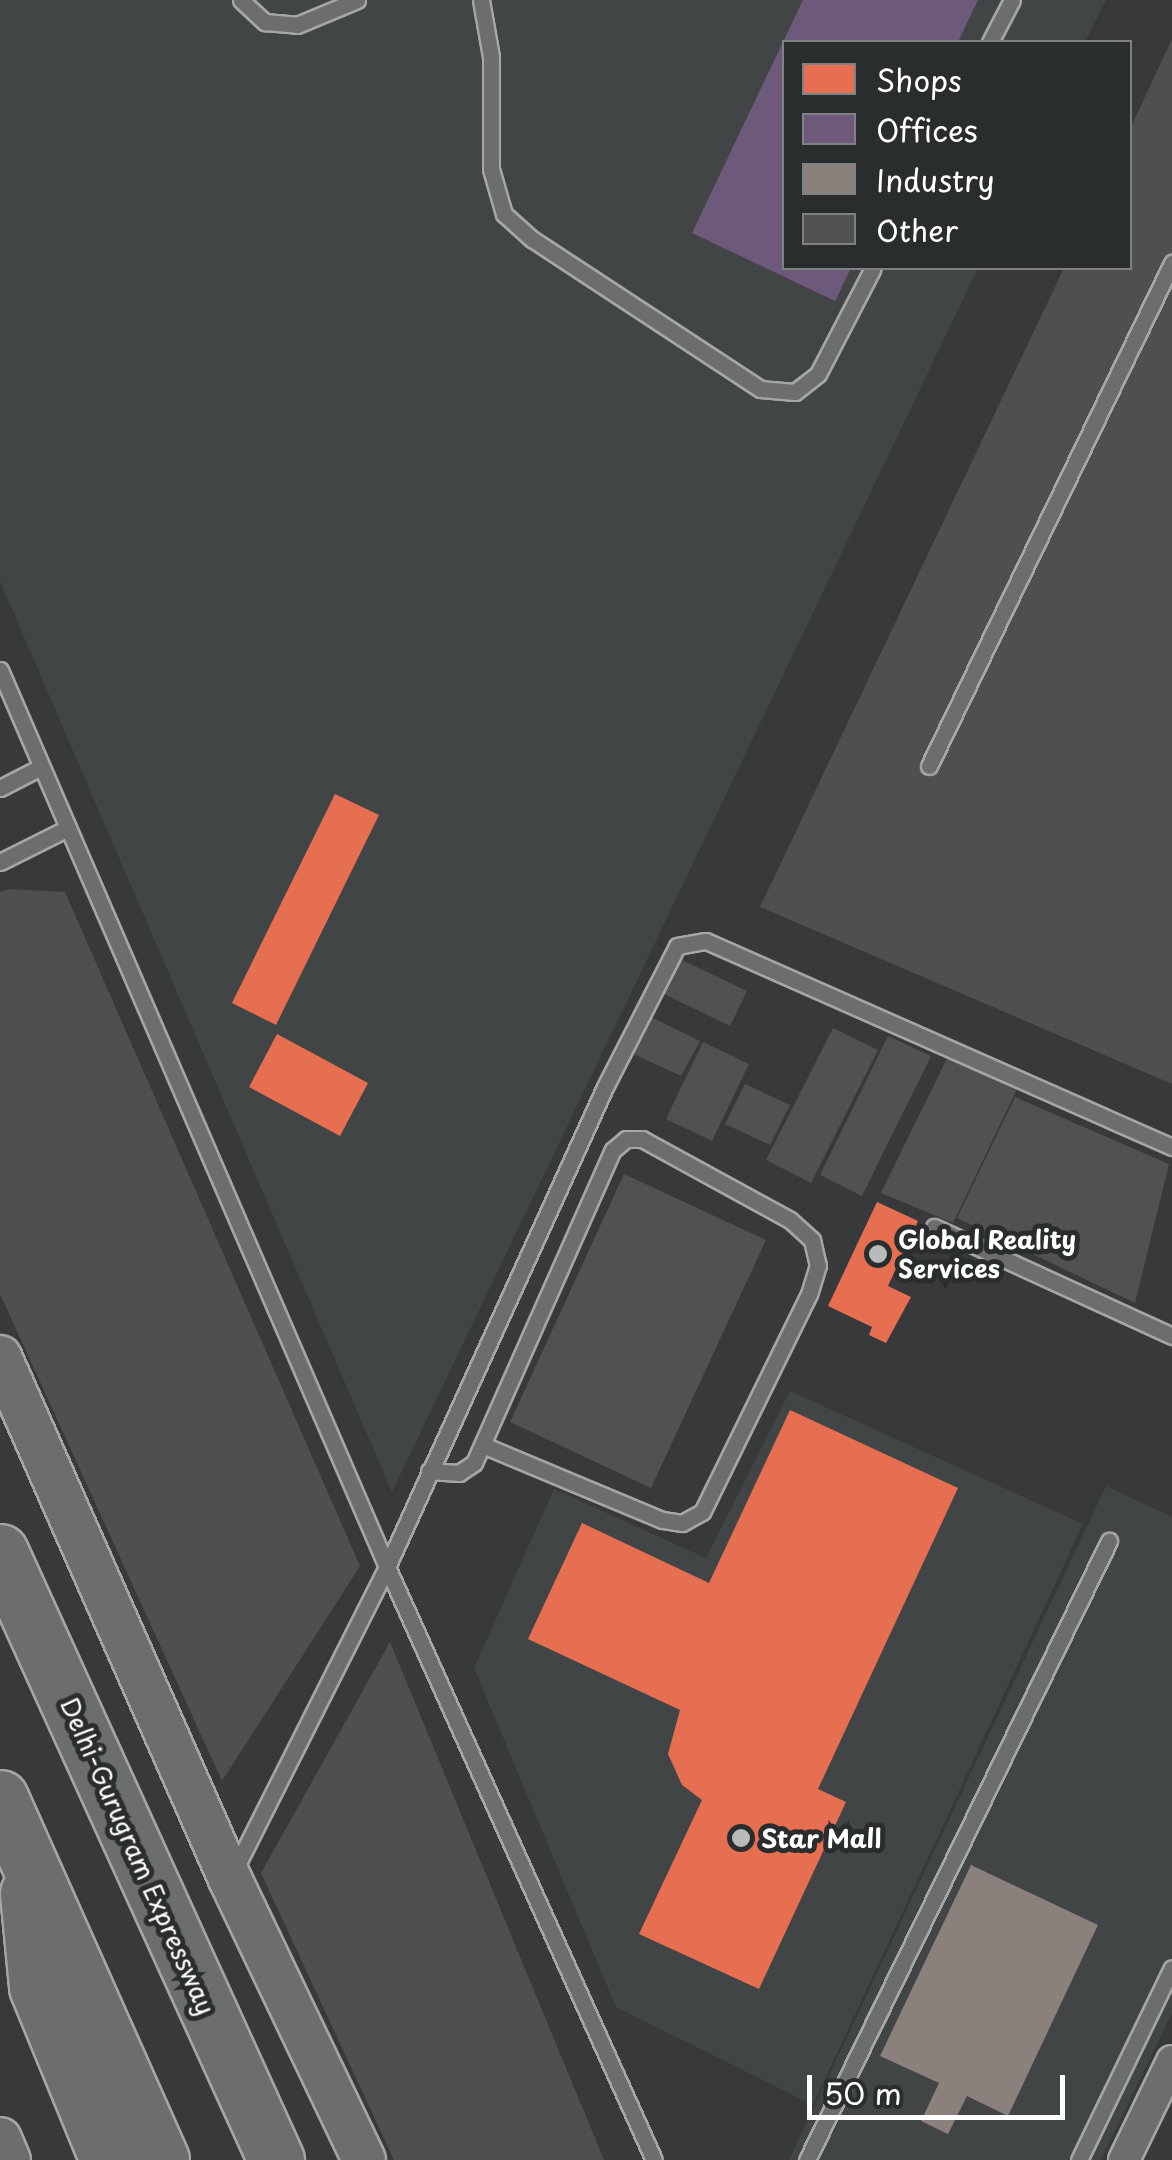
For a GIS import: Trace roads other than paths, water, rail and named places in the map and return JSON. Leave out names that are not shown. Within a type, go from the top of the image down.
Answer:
[{"type":"highway","name":"Delhi-Gurugram Expressway","points":[[0,1552],[276,2160]]},
{"type":"highway","points":[[0,1798],[161,2160]]},
{"type":"highway","points":[[28,1860],[29,1950],[37,1987],[108,2160]]},
{"type":"main road","points":[[0,1356],[230,1879],[364,2160]]},
{"type":"street","points":[[1124,2160],[1172,2061]]},
{"type":"lane","points":[[240,0],[265,22],[297,24],[357,0]]},
{"type":"lane","points":[[481,0],[491,57],[491,169],[504,214],[532,239],[760,388],[795,392],[818,374],[872,270]]},
{"type":"lane","points":[[991,40],[1012,0]]},
{"type":"lane","points":[[929,766],[1172,263]]},
{"type":"lane","points":[[0,670],[387,1567],[654,2160]]},
{"type":"lane","points":[[0,788],[41,767]]},
{"type":"lane","points":[[0,862],[68,828]]},
{"type":"lane","points":[[230,1879],[387,1567],[428,1470],[676,946],[706,941],[1172,1148]]},
{"type":"lane","points":[[428,1470],[460,1473],[483,1445],[612,1150],[626,1139],[642,1139],[790,1220],[812,1240],[818,1265],[809,1294],[702,1512],[682,1523],[662,1520],[483,1445]]},
{"type":"lane","points":[[934,1227],[1172,1336]]},
{"type":"lane","points":[[806,2160],[1109,1540]]},
{"type":"lane","points":[[1079,2160],[1172,1968]]},
{"type":"place","name":"Global Reality Services","points":[[878,1254]]},
{"type":"place","name":"Star Mall","points":[[741,1838]]}]
